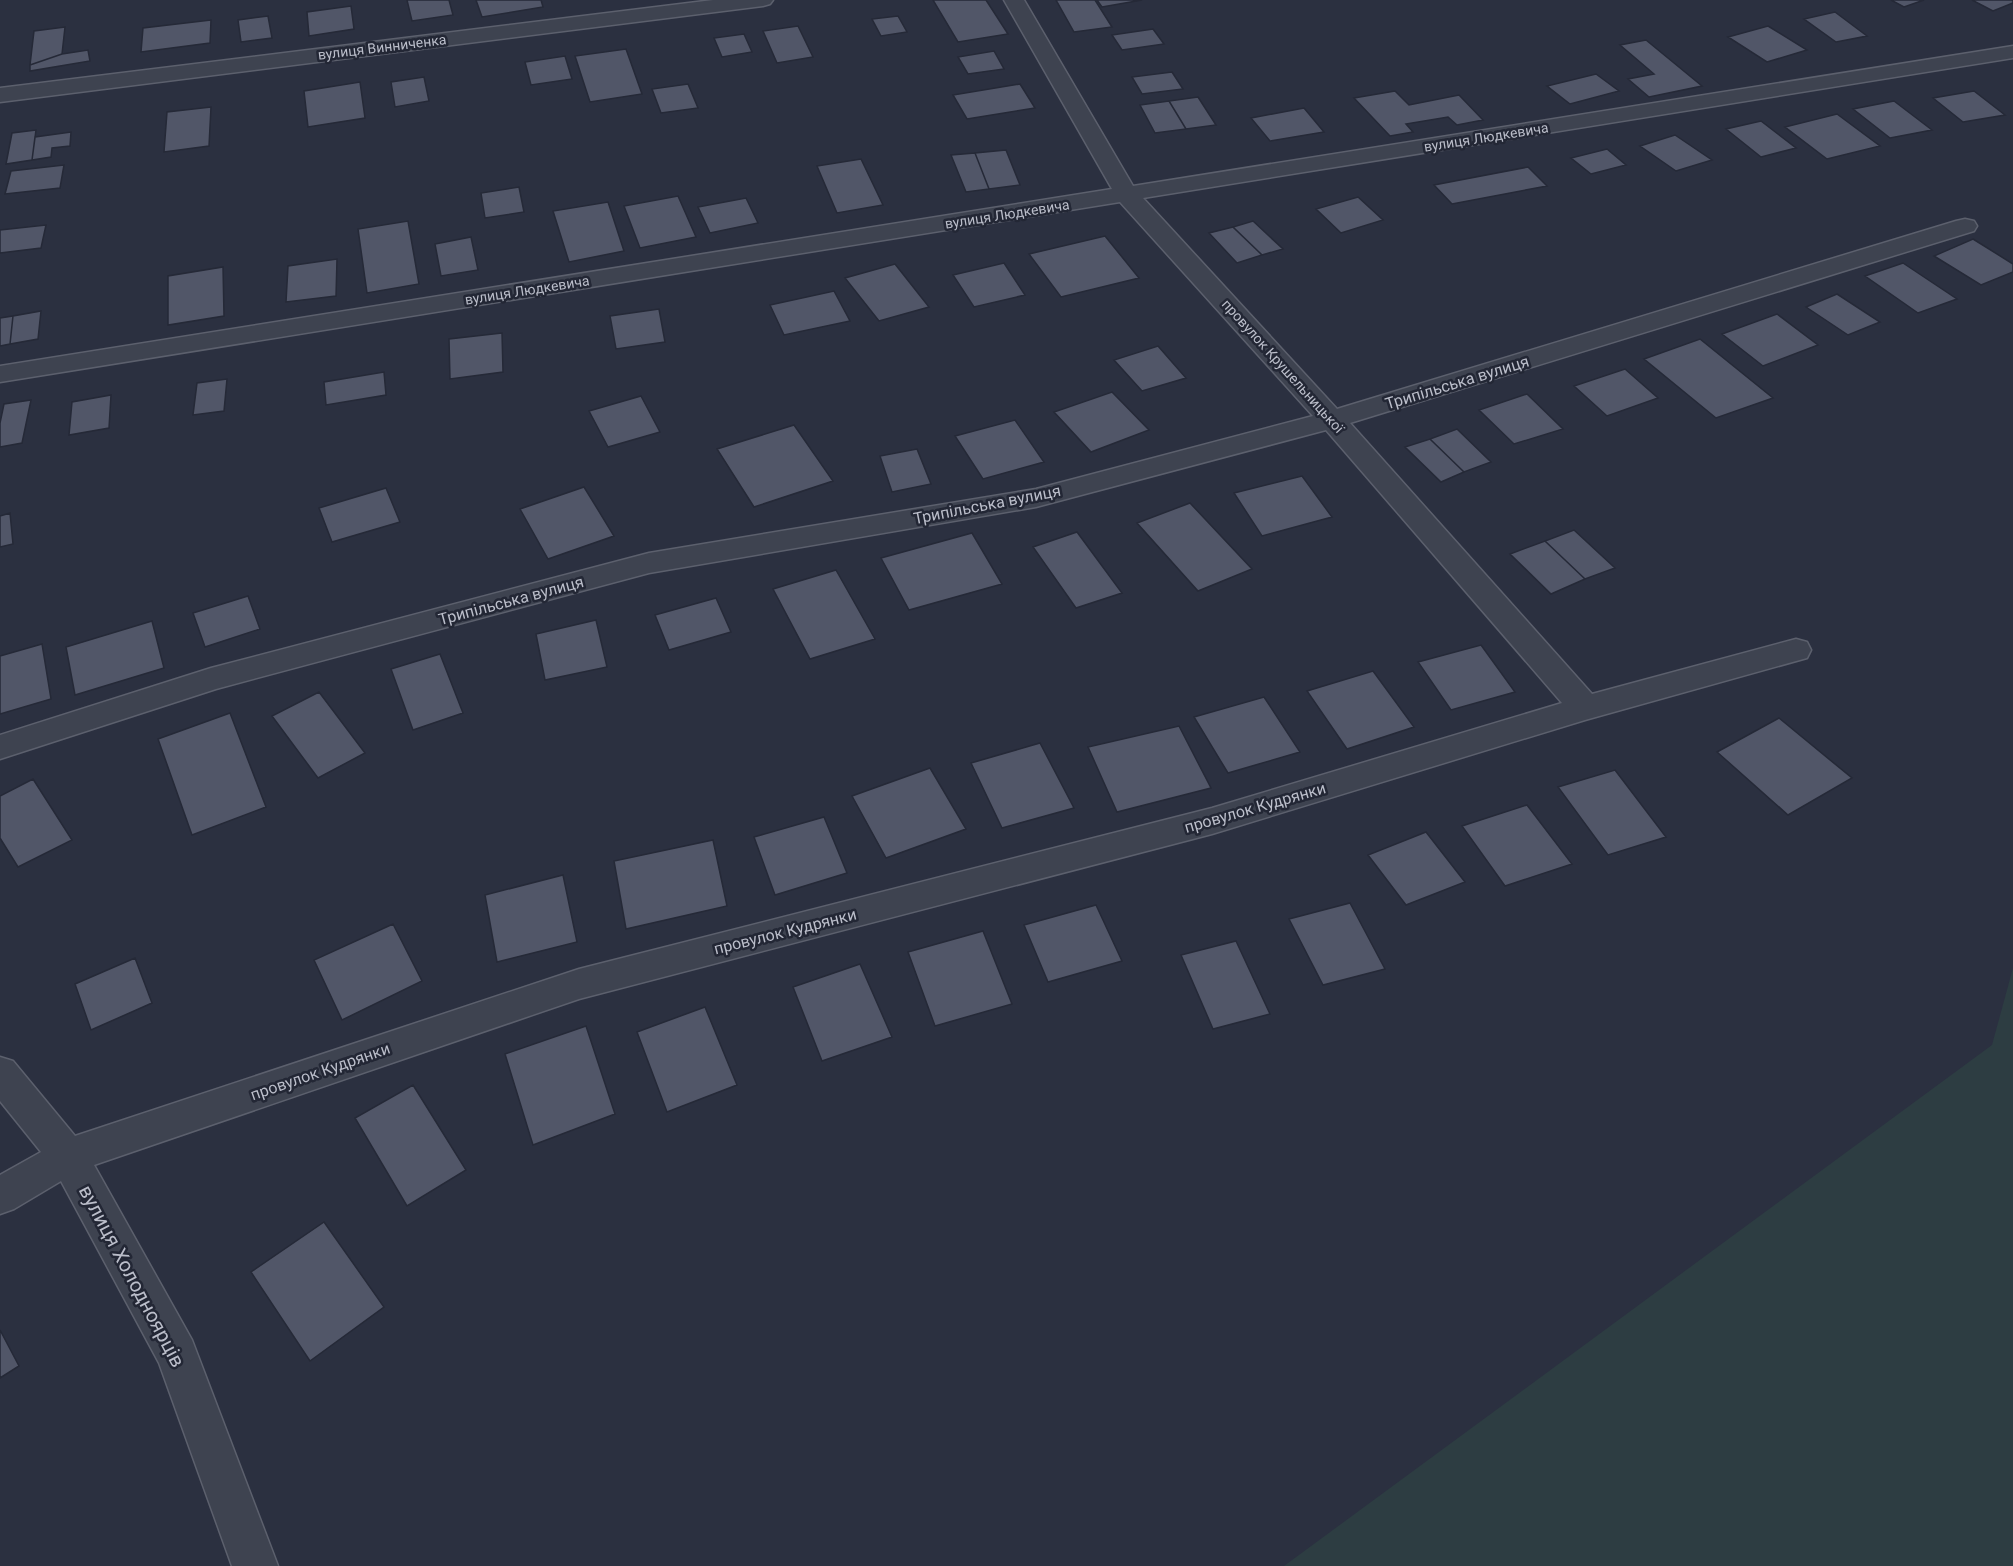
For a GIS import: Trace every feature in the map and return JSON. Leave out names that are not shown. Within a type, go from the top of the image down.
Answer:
[{"type":"street","name":"вулиця Винниченка","points":[[0,94],[763,0]]},
{"type":"street","name":"провулок Крушельницької","points":[[1014,0],[1127,195],[1332,420],[1585,708]]},
{"type":"street","name":"вулиця Людкевича","points":[[0,374],[2013,52]]},
{"type":"street","name":"Трипільська вулиця","points":[[0,747],[211,679],[650,563],[1036,498],[1332,420],[1965,226]]},
{"type":"street","name":"провулок Кудрянки","points":[[0,1196],[68,1156],[579,984],[1212,821],[1585,708],[1796,650]]},
{"type":"street","name":"вулиця Холодноярців","points":[[0,1073],[68,1156],[177,1354],[255,1566]]},
{"type":"shaded area","points":[[2013,968],[2013,1566],[1284,1566],[1992,1045]]},
{"type":"building","points":[[407,0],[449,0],[453,15],[412,21]]},
{"type":"building","points":[[476,0],[541,0],[543,7],[482,17]]},
{"type":"building","points":[[933,0],[986,0],[1008,34],[958,42]]},
{"type":"building","points":[[1056,0],[1095,0],[1112,27],[1074,32]]},
{"type":"building","points":[[1097,0],[1142,0],[1102,7]]},
{"type":"building","points":[[1891,0],[1924,0],[1904,7]]},
{"type":"building","points":[[1972,0],[2013,0],[2013,3],[1993,11]]},
{"type":"building","points":[[351,6],[354,29],[309,36],[307,12]]},
{"type":"building","points":[[1835,12],[1867,36],[1836,42],[1804,19]]},
{"type":"building","points":[[268,16],[272,38],[241,42],[238,20]]},
{"type":"building","points":[[898,16],[907,32],[881,36],[872,19]]},
{"type":"building","points":[[211,20],[210,43],[141,52],[143,28]]},
{"type":"building","points":[[798,26],[813,57],[777,63],[763,31]]},
{"type":"building","points":[[1768,26],[1807,50],[1767,62],[1728,37]]},
{"type":"building","points":[[65,27],[62,54],[30,65],[34,31]]},
{"type":"building","points":[[1153,29],[1164,44],[1122,50],[1112,35]]},
{"type":"building","points":[[744,34],[752,52],[722,57],[714,38]]},
{"type":"building","points":[[1646,40],[1702,86],[1649,97],[1628,79],[1654,74],[1620,45]]},
{"type":"building","points":[[626,49],[642,94],[590,102],[575,56]]},
{"type":"building","points":[[88,50],[90,61],[30,71],[30,65],[62,54]]},
{"type":"building","points":[[994,51],[1004,69],[968,74],[958,57]]},
{"type":"building","points":[[565,56],[572,79],[531,85],[525,62]]},
{"type":"building","points":[[1172,72],[1183,89],[1142,94],[1132,77]]},
{"type":"building","points":[[1596,74],[1619,91],[1570,104],[1547,86]]},
{"type":"building","points":[[424,77],[429,101],[395,107],[391,82]]},
{"type":"building","points":[[360,82],[365,118],[308,127],[304,91]]},
{"type":"building","points":[[688,84],[698,108],[661,113],[652,89]]},
{"type":"building","points":[[1020,84],[1035,108],[967,119],[953,95]]},
{"type":"building","points":[[1395,91],[1409,105],[1459,95],[1483,120],[1457,125],[1448,117],[1406,124],[1413,132],[1390,136],[1354,98]]},
{"type":"building","points":[[1974,91],[2005,115],[1963,122],[1933,98]]},
{"type":"building","points":[[1198,97],[1216,125],[1186,129],[1169,101]]},
{"type":"building","points":[[1169,101],[1186,129],[1155,133],[1140,105]]},
{"type":"building","points":[[1894,101],[1932,130],[1890,138],[1853,109]]},
{"type":"building","points":[[211,107],[209,146],[164,152],[167,112]]},
{"type":"building","points":[[1304,108],[1324,132],[1270,141],[1251,118]]},
{"type":"building","points":[[1837,114],[1880,146],[1827,159],[1785,127]]},
{"type":"building","points":[[1761,121],[1796,148],[1761,157],[1726,129]]},
{"type":"building","points":[[36,130],[32,160],[6,164],[12,133]]},
{"type":"building","points":[[71,132],[70,146],[52,148],[51,157],[32,160],[35,137]]},
{"type":"building","points":[[1675,135],[1712,160],[1676,171],[1640,146]]},
{"type":"building","points":[[1607,149],[1626,165],[1591,174],[1571,158]]},
{"type":"building","points":[[1006,150],[1020,185],[989,189],[975,153]]},
{"type":"building","points":[[975,153],[989,189],[966,192],[951,155]]},
{"type":"building","points":[[861,159],[883,205],[837,213],[817,166]]},
{"type":"building","points":[[64,165],[60,188],[5,194],[11,171]]},
{"type":"building","points":[[1528,167],[1547,186],[1452,204],[1434,185]]},
{"type":"building","points":[[519,187],[524,212],[485,218],[481,193]]},
{"type":"building","points":[[678,196],[696,237],[640,248],[624,206]]},
{"type":"building","points":[[1358,197],[1383,220],[1341,233],[1316,209]]},
{"type":"building","points":[[746,198],[758,223],[710,233],[698,207]]},
{"type":"building","points":[[608,202],[624,251],[569,262],[553,211]]},
{"type":"building","points":[[408,221],[419,284],[367,293],[358,229]]},
{"type":"building","points":[[1253,221],[1283,249],[1262,255],[1233,227]]},
{"type":"building","points":[[46,225],[41,248],[0,253],[0,230]]},
{"type":"building","points":[[1233,227],[1262,255],[1237,263],[1209,233]]},
{"type":"building","points":[[1105,236],[1139,278],[1061,297],[1029,254]]},
{"type":"building","points":[[471,237],[478,270],[441,276],[435,244]]},
{"type":"building","points":[[1973,239],[2013,264],[2013,272],[1981,285],[1934,256]]},
{"type":"building","points":[[337,259],[336,296],[286,302],[288,266]]},
{"type":"building","points":[[1004,263],[1025,295],[974,307],[953,275]]},
{"type":"building","points":[[1903,263],[1957,299],[1918,313],[1865,276]]},
{"type":"building","points":[[895,264],[929,307],[879,321],[845,278]]},
{"type":"building","points":[[223,267],[224,316],[168,325],[168,276]]},
{"type":"building","points":[[834,291],[850,321],[784,335],[770,305]]},
{"type":"building","points":[[1837,294],[1880,322],[1848,335],[1806,307]]},
{"type":"building","points":[[659,309],[665,342],[616,349],[610,316]]},
{"type":"building","points":[[41,311],[38,339],[10,344],[13,316]]},
{"type":"building","points":[[1777,314],[1818,345],[1763,366],[1722,334]]},
{"type":"building","points":[[13,316],[10,344],[0,346],[0,318]]},
{"type":"building","points":[[502,333],[503,372],[450,379],[449,339]]},
{"type":"building","points":[[1700,339],[1773,398],[1716,418],[1644,359]]},
{"type":"building","points":[[1158,346],[1186,378],[1142,391],[1114,360]]},
{"type":"building","points":[[1625,369],[1658,398],[1607,416],[1574,386]]},
{"type":"building","points":[[384,372],[386,395],[326,405],[324,382]]},
{"type":"building","points":[[227,379],[224,411],[193,415],[197,383]]},
{"type":"building","points":[[1112,392],[1149,430],[1091,452],[1054,412]]},
{"type":"building","points":[[1527,394],[1563,429],[1514,444],[1479,410]]},
{"type":"building","points":[[111,395],[109,428],[69,435],[72,402]]},
{"type":"building","points":[[641,396],[660,432],[608,447],[589,411]]},
{"type":"building","points":[[31,400],[22,443],[0,447],[0,423],[4,404]]},
{"type":"building","points":[[1015,420],[1044,462],[983,479],[955,436]]},
{"type":"building","points":[[794,425],[833,481],[754,507],[717,449]]},
{"type":"building","points":[[1457,429],[1491,462],[1464,472],[1430,439]]},
{"type":"building","points":[[1430,439],[1464,472],[1441,482],[1405,447]]},
{"type":"building","points":[[917,449],[931,484],[892,492],[880,456]]},
{"type":"building","points":[[1302,476],[1332,517],[1262,536],[1234,493]]},
{"type":"building","points":[[584,487],[614,536],[548,559],[520,509]]},
{"type":"building","points":[[386,488],[400,522],[332,542],[319,508]]},
{"type":"building","points":[[1190,503],[1252,569],[1198,591],[1137,523]]},
{"type":"building","points":[[10,513],[13,544],[0,547],[0,516]]},
{"type":"building","points":[[1574,530],[1615,568],[1585,579],[1545,541]]},
{"type":"building","points":[[1077,532],[1122,593],[1076,608],[1033,547]]},
{"type":"building","points":[[972,533],[1002,584],[909,610],[881,558]]},
{"type":"building","points":[[1545,541],[1585,579],[1551,594],[1510,554]]},
{"type":"building","points":[[836,570],[875,639],[810,659],[773,589]]},
{"type":"building","points":[[248,596],[260,629],[205,647],[193,613]]},
{"type":"building","points":[[716,598],[731,632],[669,650],[655,615]]},
{"type":"building","points":[[596,620],[607,667],[545,680],[536,634]]},
{"type":"building","points":[[152,621],[164,668],[75,695],[66,647]]},
{"type":"building","points":[[42,644],[51,699],[0,714],[0,656]]},
{"type":"building","points":[[1481,645],[1515,692],[1451,710],[1418,662]]},
{"type":"building","points":[[440,654],[463,713],[413,730],[391,669]]},
{"type":"building","points":[[1373,671],[1414,727],[1347,749],[1307,691]]},
{"type":"building","points":[[319,692],[365,753],[318,778],[272,716]]},
{"type":"building","points":[[1264,697],[1300,752],[1228,773],[1194,717]]},
{"type":"building","points":[[230,713],[266,807],[192,835],[158,739]]},
{"type":"building","points":[[1779,718],[1852,778],[1788,815],[1717,752]]},
{"type":"building","points":[[1179,726],[1211,788],[1117,812],[1088,747]]},
{"type":"building","points":[[1040,743],[1074,808],[1002,828],[971,763]]},
{"type":"building","points":[[930,768],[966,829],[886,858],[852,796]]},
{"type":"building","points":[[1615,770],[1666,837],[1608,855],[1558,787]]},
{"type":"building","points":[[33,779],[72,840],[18,867],[0,838],[0,796]]},
{"type":"building","points":[[1527,805],[1572,864],[1505,886],[1462,826]]},
{"type":"building","points":[[824,817],[847,873],[775,895],[754,837]]},
{"type":"building","points":[[1426,832],[1465,882],[1406,905],[1368,855]]},
{"type":"building","points":[[713,840],[727,906],[626,929],[614,861]]},
{"type":"building","points":[[563,875],[577,942],[497,962],[485,895]]},
{"type":"building","points":[[1350,903],[1385,969],[1323,985],[1289,919]]},
{"type":"building","points":[[1096,905],[1122,961],[1048,982],[1024,925]]},
{"type":"building","points":[[393,924],[422,981],[342,1020],[314,960]]},
{"type":"building","points":[[983,931],[1012,1004],[935,1026],[908,952]]},
{"type":"building","points":[[1236,941],[1270,1014],[1213,1029],[1181,955]]},
{"type":"building","points":[[135,958],[152,1003],[91,1030],[75,984]]},
{"type":"building","points":[[860,964],[892,1037],[822,1061],[793,987]]},
{"type":"building","points":[[705,1007],[737,1085],[667,1112],[637,1032]]},
{"type":"building","points":[[586,1026],[615,1114],[533,1145],[505,1054]]},
{"type":"building","points":[[413,1085],[466,1170],[407,1206],[355,1118]]},
{"type":"building","points":[[324,1222],[384,1307],[310,1361],[251,1272]]},
{"type":"building","points":[[0,1330],[19,1366],[0,1378]]}]
